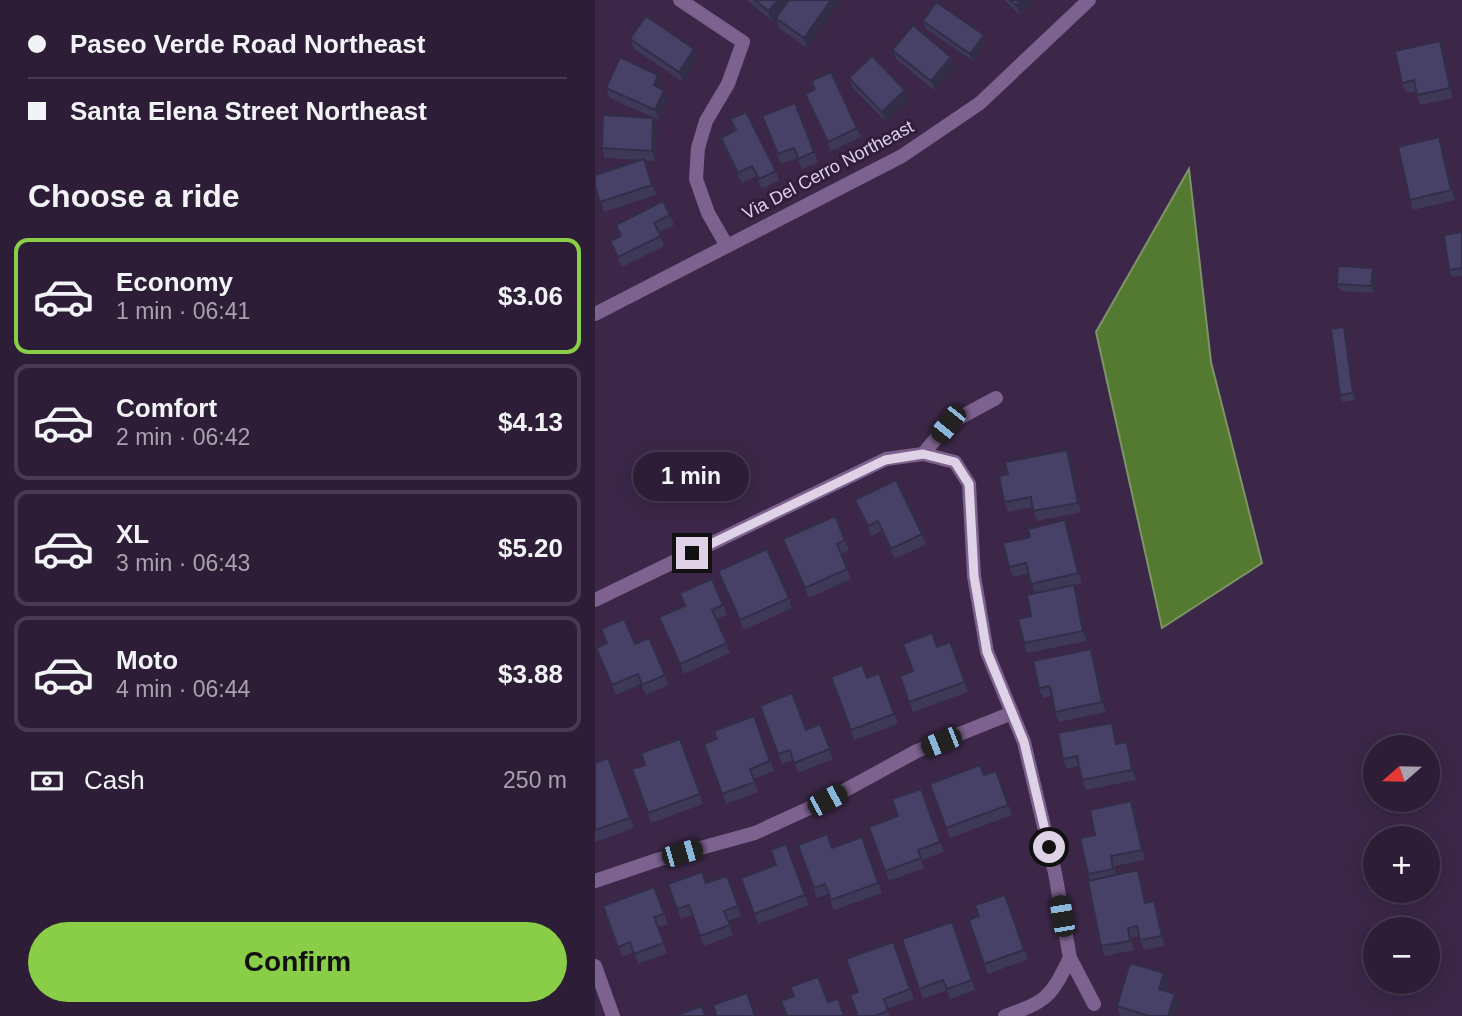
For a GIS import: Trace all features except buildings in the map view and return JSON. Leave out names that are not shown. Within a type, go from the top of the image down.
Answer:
[{"type":"street","points":[[680,0],[743,41],[728,85],[706,121],[698,148],[697,179],[708,213],[727,246]]},
{"type":"street","name":"Via Del Cerro Northeast","points":[[595,314],[902,156],[980,103],[1089,0]]},
{"type":"street","points":[[923,454],[948,424],[996,398]]},
{"type":"street","points":[[595,600],[885,460],[923,454],[955,462],[969,484],[974,576],[987,652],[1024,742],[1055,873],[1070,958],[1094,1004]]},
{"type":"street","points":[[595,881],[657,860],[755,833],[827,800],[917,751],[1012,713]]},
{"type":"street","points":[[1005,1016],[1037,1005],[1055,988],[1070,958]]},
{"type":"street","points":[[595,966],[613,1016]]},
{"type":"shaded area","points":[[1189,169],[1211,362],[1262,563],[1162,628],[1096,332]]},
{"type":"route","points":[[692,553],[885,460],[923,454],[955,462],[969,484],[974,576],[987,652],[1024,742],[1049,847]]}]
